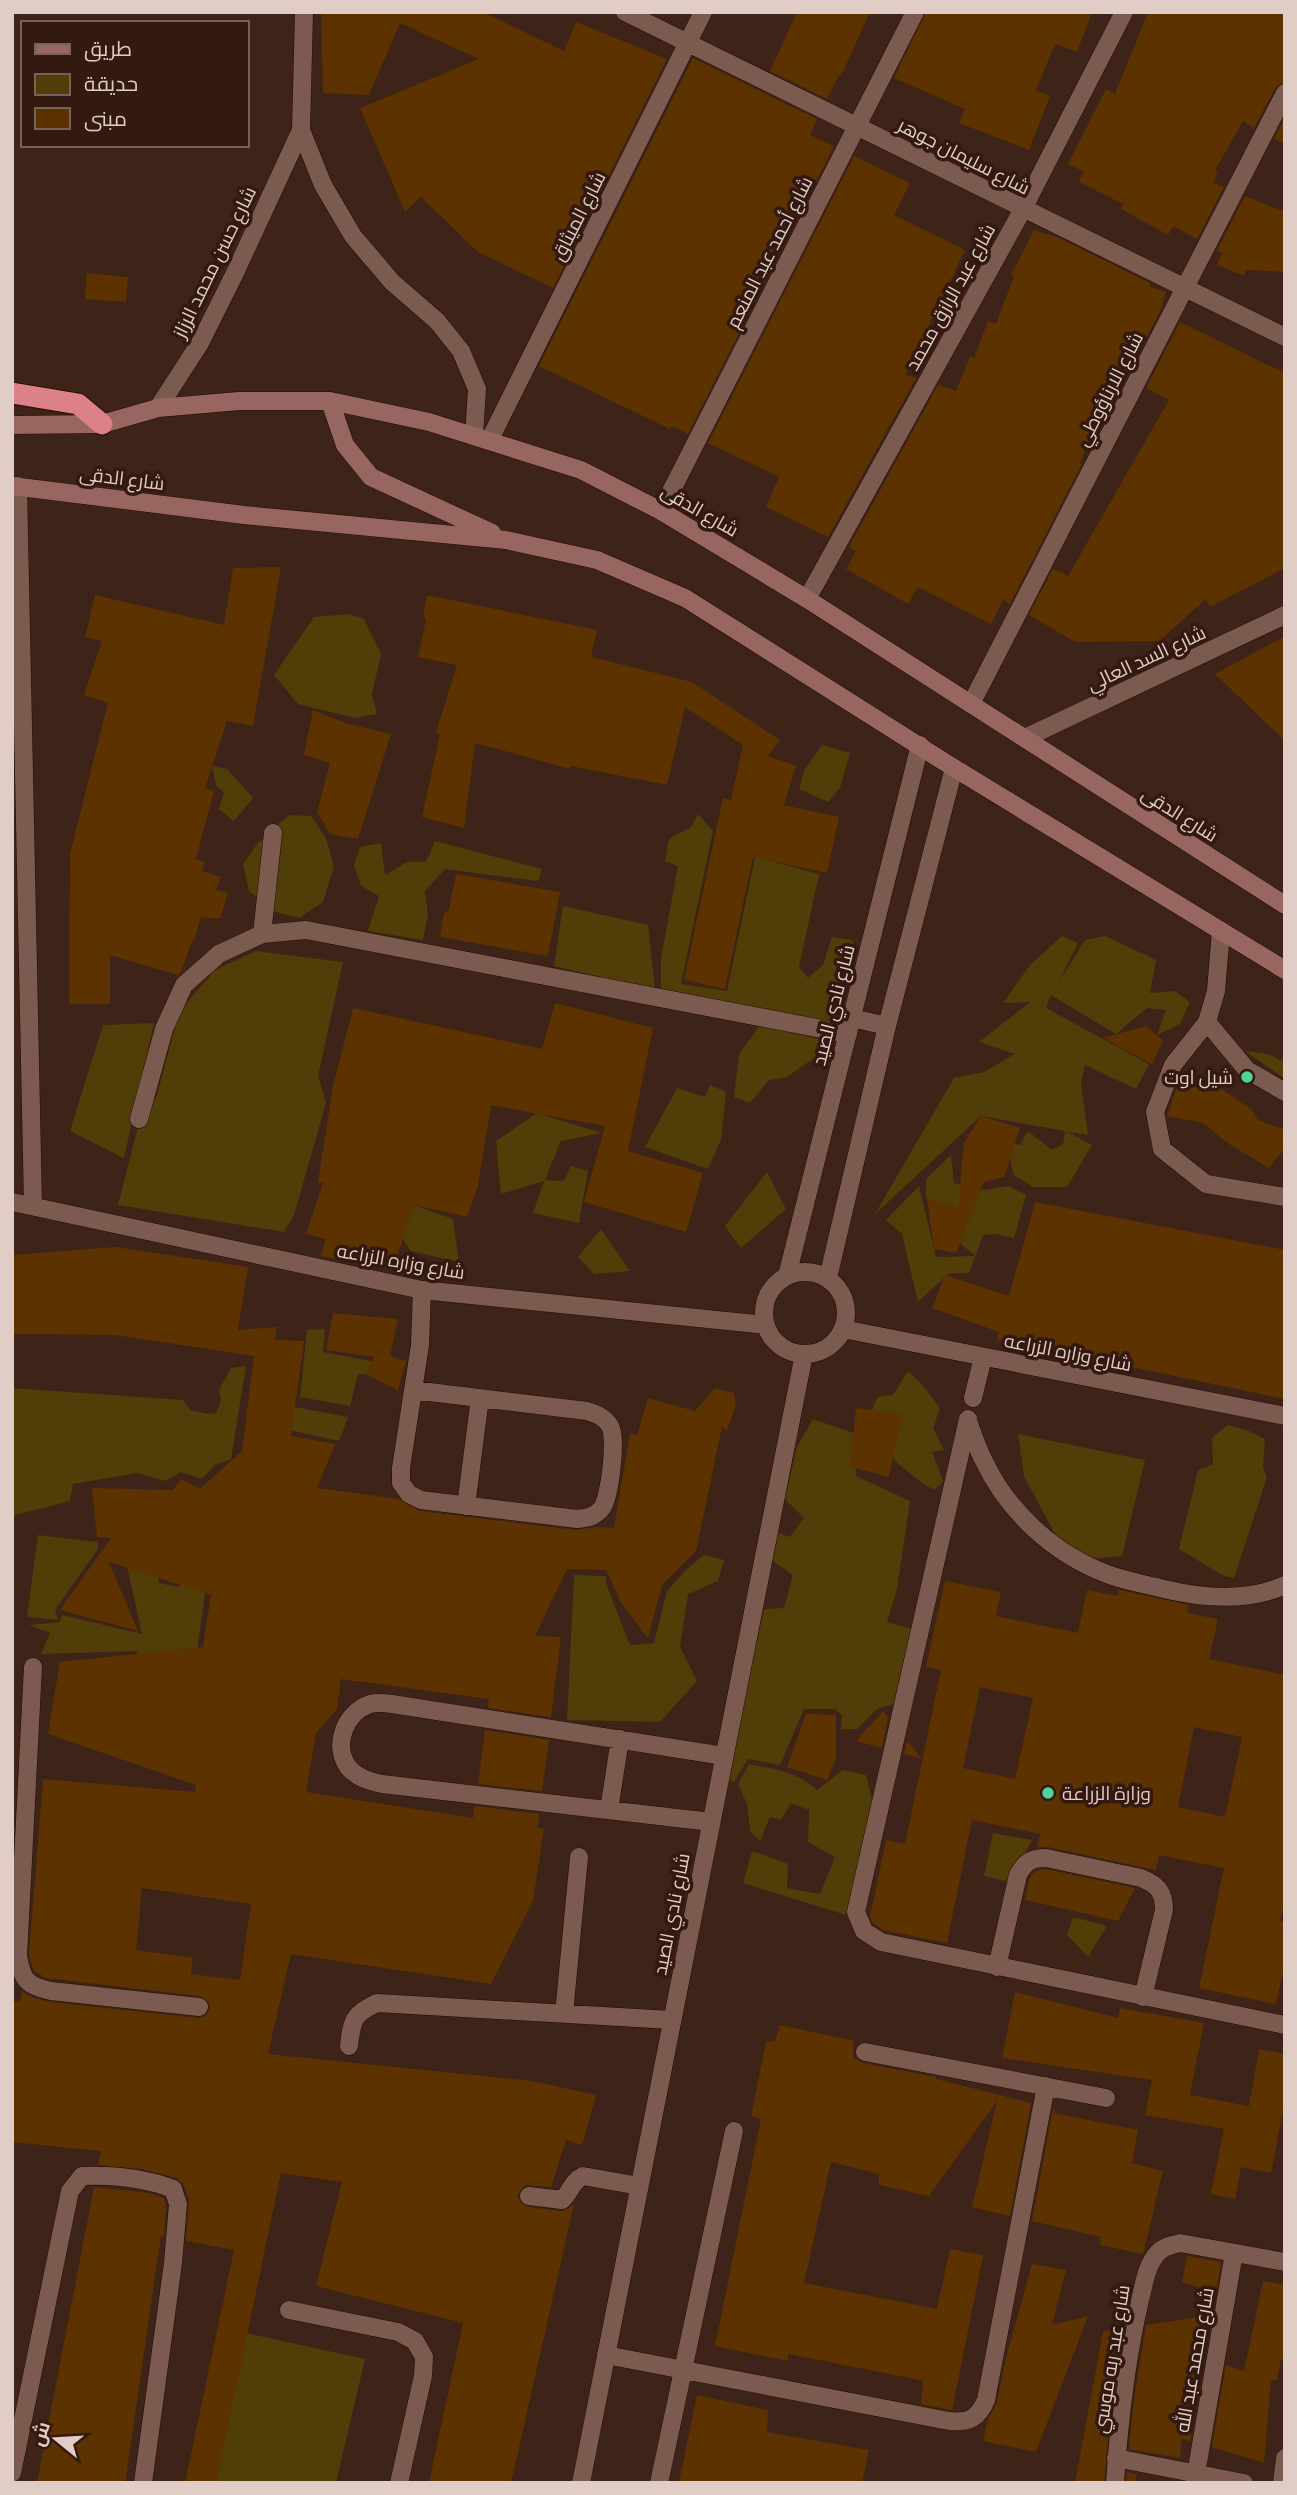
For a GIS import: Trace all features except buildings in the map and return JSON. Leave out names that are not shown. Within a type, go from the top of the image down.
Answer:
[{"type":"highway","points":[[12,393],[78,404],[102,424]]},
{"type":"main road","name":"شارع الدقى","points":[[12,425],[102,424],[158,408],[239,401],[330,401],[429,422],[581,470],[661,511],[807,599],[1285,905]]},
{"type":"main road","points":[[330,401],[345,444],[371,477],[506,540]]},
{"type":"main road","name":"شارع الدقى","points":[[15,486],[244,515],[506,540],[597,560],[685,598],[954,768],[1285,970]]},
{"type":"street","name":"شارع حسن محمد الرزاز","points":[[304,12],[301,130],[323,185],[353,236],[391,282],[437,321],[461,351],[477,389],[482,438]]},
{"type":"street","name":"شارع سليمان جوهر","points":[[625,12],[1285,337]]},
{"type":"street","name":"شارع الميثاق","points":[[482,438],[703,12]]},
{"type":"street","name":"شارع أحمد عبد المنعم","points":[[661,511],[915,12]]},
{"type":"street","name":"شارع عبد الرازق محمد","points":[[807,599],[1023,209],[1124,12]]},
{"type":"street","name":"شارع الارناؤوطي","points":[[971,704],[1285,93]]},
{"type":"street","name":"شارع حسن محمد الرزاز","points":[[158,408],[200,343],[301,130]]},
{"type":"street","points":[[15,486],[33,1206]]},
{"type":"street","name":"شارع السد العالي","points":[[1026,738],[1285,615]]},
{"type":"street","name":"شارع نادي الصيد","points":[[787,1276],[920,745]]},
{"type":"street","points":[[828,1279],[887,1026],[954,768]]},
{"type":"street","points":[[262,934],[274,833]]},
{"type":"street","points":[[139,1119],[164,1029],[184,985],[219,954],[262,934],[306,930],[850,1026],[887,1026]]},
{"type":"street","points":[[1221,931],[1216,991],[1207,1022],[1173,1065],[1155,1112],[1163,1149],[1206,1184],[1285,1197]]},
{"type":"street","points":[[1207,1022],[1247,1070],[1285,1092]]},
{"type":"street","name":"شارع وزاره الزراعه","points":[[12,1202],[422,1290],[766,1325]]},
{"type":"street","points":[[801,1272],[815,1273],[828,1279],[837,1286],[843,1296],[846,1318],[838,1338],[823,1350],[804,1354],[791,1352],[780,1346],[766,1325],[764,1314],[770,1292],[787,1276],[801,1272]]},
{"type":"street","points":[[413,1390],[587,1411],[600,1415],[610,1426],[614,1440],[607,1493],[602,1507],[592,1517],[577,1519],[421,1500],[409,1494],[401,1483],[401,1468],[413,1390],[420,1345],[422,1290]]},
{"type":"street","name":"شارع وزاره الزراعه","points":[[843,1329],[1285,1416]]},
{"type":"street","name":"شارع نادي الصيد","points":[[581,2483],[804,1354]]},
{"type":"street","points":[[973,1398],[983,1357]]},
{"type":"street","points":[[466,1506],[480,1398]]},
{"type":"street","points":[[1285,1585],[1230,1597],[1183,1594],[1108,1575],[1069,1557],[1035,1530],[1006,1498],[984,1461],[968,1420],[856,1912],[864,1931],[881,1942],[1285,2025]]},
{"type":"street","points":[[33,1667],[21,1752],[18,1956],[21,1974],[33,1987],[51,1991],[199,2007]]},
{"type":"street","points":[[711,1822],[363,1780],[348,1766],[341,1748],[344,1728],[355,1712],[372,1703],[392,1704],[724,1755]]},
{"type":"street","points":[[609,1811],[620,1739]]},
{"type":"street","points":[[564,2014],[579,1857]]},
{"type":"street","points":[[997,1967],[1018,1875],[1023,1864],[1034,1858],[1046,1858],[1141,1878],[1155,1884],[1164,1896],[1164,1910],[1143,1997]]},
{"type":"street","points":[[349,2046],[351,2026],[360,2011],[377,2003],[671,2020]]},
{"type":"street","points":[[865,2052],[1106,2098]]},
{"type":"street","points":[[606,2356],[949,2421],[965,2423],[980,2415],[986,2400],[1046,2086]]},
{"type":"street","points":[[659,2483],[734,2132]]},
{"type":"street","points":[[12,2473],[70,2191],[82,2176],[97,2175],[155,2182],[173,2189],[178,2204],[173,2263],[143,2483]]},
{"type":"street","points":[[529,2196],[562,2200],[576,2180],[583,2176],[639,2186]]},
{"type":"street","name":"شارع عبد ربه موسي","points":[[1115,2483],[1126,2378],[1147,2272],[1154,2256],[1163,2247],[1180,2243],[1234,2253]]},
{"type":"street","points":[[1234,2253],[1285,2262]]},
{"type":"street","name":"شارع محمد عبد الله","points":[[1203,2477],[1234,2253]]},
{"type":"street","points":[[289,2310],[398,2333],[415,2341],[424,2357],[423,2376],[399,2483]]},
{"type":"street","points":[[1116,2458],[1244,2483]]},
{"type":"street","points":[[1282,2483],[1285,2458]]},
{"type":"green space","points":[[349,614],[364,619],[381,654],[372,694],[377,714],[355,718],[298,704],[274,675],[314,617]]},
{"type":"green space","points":[[822,745],[850,753],[840,788],[828,802],[799,789],[805,769]]},
{"type":"green space","points":[[212,766],[227,769],[253,798],[234,821],[219,809],[224,792],[216,786]]},
{"type":"green space","points":[[698,814],[713,831],[681,984],[727,991],[755,857],[819,874],[799,967],[808,978],[823,965],[832,937],[852,940],[857,954],[850,969],[837,983],[847,1013],[841,1026],[661,992],[661,958],[678,866],[665,861],[669,839],[691,827]]},
{"type":"green space","points":[[289,815],[311,816],[326,838],[334,867],[323,902],[299,918],[276,912],[249,891],[243,864],[257,844]]},
{"type":"green space","points":[[435,841],[542,869],[538,881],[445,869],[425,891],[428,914],[423,940],[368,931],[379,896],[361,886],[354,865],[360,847],[381,843],[385,875],[407,862],[426,862]]},
{"type":"green space","points":[[563,906],[648,925],[655,990],[554,966]]},
{"type":"green space","points":[[1062,936],[1078,943],[1058,983],[1085,940],[1105,936],[1156,960],[1150,993],[1174,991],[1190,1002],[1180,1024],[1157,1035],[1166,1010],[1147,1008],[1116,1034],[1051,995],[1046,1008],[1149,1064],[1136,1089],[1085,1065],[1081,1083],[1088,1135],[1068,1132],[1092,1145],[1067,1187],[1033,1187],[1014,1175],[1010,1160],[965,1134],[1020,1145],[1028,1131],[1052,1150],[1063,1144],[1065,1131],[981,1116],[875,1214],[954,1078],[984,1072],[1015,1054],[979,1042],[1030,1002],[1003,1003],[1030,965]]},
{"type":"green space","points":[[256,951],[343,962],[318,1076],[326,1103],[294,1215],[284,1232],[118,1205],[137,1131],[157,1095],[179,1012],[215,970]]},
{"type":"green space","points":[[154,1023],[124,1158],[70,1131],[103,1025]]},
{"type":"green space","points":[[760,1025],[836,1043],[787,1077],[769,1080],[750,1103],[734,1097],[739,1054]]},
{"type":"green space","points":[[1245,1051],[1268,1054],[1285,1062],[1285,1079]]},
{"type":"green space","points":[[710,1085],[726,1092],[721,1140],[708,1169],[645,1147],[677,1088],[705,1097]]},
{"type":"green space","points":[[537,1113],[602,1133],[561,1141],[545,1180],[564,1181],[571,1166],[588,1171],[579,1223],[533,1213],[544,1181],[501,1194],[496,1141]]},
{"type":"green space","points":[[951,1155],[954,1183],[984,1190],[1009,1186],[1026,1195],[1014,1238],[996,1234],[983,1235],[969,1273],[948,1274],[918,1302],[902,1234],[886,1220],[919,1186],[936,1257],[975,1256],[960,1243],[971,1213],[926,1198],[926,1179]]},
{"type":"green space","points":[[767,1172],[786,1209],[741,1248],[725,1226]]},
{"type":"green space","points":[[408,1203],[453,1219],[459,1262],[411,1251],[387,1217]]},
{"type":"green space","points":[[601,1229],[630,1271],[594,1274],[578,1257]]},
{"type":"green space","points":[[325,1329],[323,1352],[381,1363],[375,1374],[358,1374],[350,1406],[300,1397],[307,1330]]},
{"type":"green space","points":[[246,1366],[231,1459],[215,1465],[202,1479],[181,1472],[165,1481],[137,1473],[73,1484],[70,1501],[12,1516],[12,1388],[183,1400],[190,1410],[208,1414],[216,1413],[221,1400],[219,1390],[231,1368]]},
{"type":"green space","points":[[908,1371],[940,1408],[933,1428],[944,1450],[932,1452],[943,1481],[934,1490],[898,1463],[878,1438],[872,1425],[872,1411],[878,1397],[893,1395]]},
{"type":"green space","points":[[295,1407],[348,1417],[339,1441],[289,1430]]},
{"type":"green space","points":[[813,1419],[856,1434],[856,1476],[910,1501],[897,1589],[887,1622],[916,1630],[894,1704],[877,1709],[857,1729],[841,1729],[842,1715],[835,1709],[804,1709],[780,1765],[748,1759],[734,1782],[727,1780],[764,1609],[784,1608],[793,1575],[773,1561],[778,1533],[790,1537],[804,1518],[785,1499],[797,1447]]},
{"type":"green space","points":[[1228,1425],[1265,1439],[1263,1468],[1267,1477],[1234,1578],[1224,1576],[1179,1549],[1198,1470],[1213,1464],[1212,1438]]},
{"type":"green space","points":[[1018,1434],[1145,1460],[1122,1556],[1087,1559],[1056,1536],[1024,1476]]},
{"type":"green space","points":[[38,1535],[98,1542],[98,1549],[55,1610],[58,1620],[27,1617]]},
{"type":"green space","points":[[704,1555],[724,1560],[718,1581],[688,1594],[680,1647],[697,1681],[660,1722],[567,1720],[574,1575],[606,1576],[606,1583],[630,1645],[654,1643],[667,1591]]},
{"type":"green space","points":[[126,1562],[158,1571],[159,1583],[178,1587],[191,1577],[208,1571],[190,1704],[135,1664],[137,1651],[41,1654],[50,1633],[29,1625],[60,1622],[62,1615],[142,1634]]},
{"type":"green space","points":[[749,1764],[794,1775],[817,1790],[843,1770],[866,1775],[873,1804],[846,1915],[743,1883],[752,1851],[788,1864],[787,1888],[820,1894],[835,1857],[808,1842],[809,1810],[791,1803],[781,1820],[770,1817],[760,1841],[750,1831],[747,1804],[738,1784]]},
{"type":"green space","points":[[993,1833],[1032,1840],[1010,1882],[984,1876]]},
{"type":"green space","points":[[1073,1917],[1107,1926],[1088,1957],[1067,1935]]},
{"type":"green space","points":[[237,2331],[365,2359],[336,2483],[212,2483]]},
{"type":"place","name":"شيل اوت","points":[[1247,1077]]},
{"type":"place","name":"وزارة الزراعة","points":[[1048,1793]]}]
